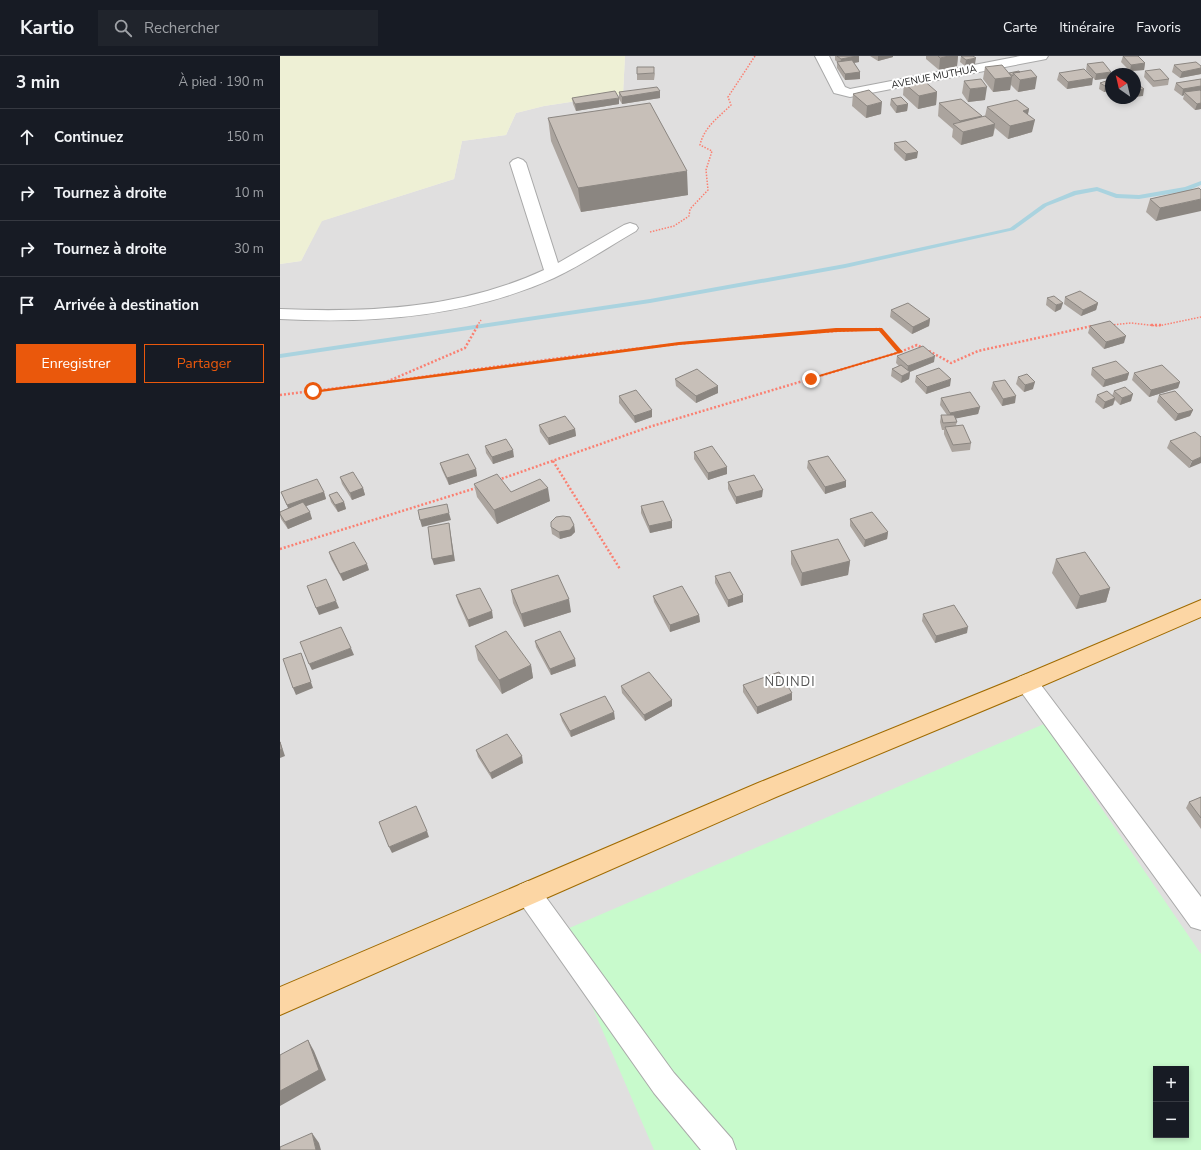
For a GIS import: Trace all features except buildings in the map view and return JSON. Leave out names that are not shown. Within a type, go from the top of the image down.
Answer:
[{"type":"main road","points":[[280,1001],[767,790],[1027,683],[1201,608]]},
{"type":"street","name":"AVENUE MUTHUA","points":[[822,56],[839,90],[850,93],[1011,58],[1041,56]]},
{"type":"street","points":[[518,163],[553,272]]},
{"type":"street","points":[[280,314],[352,316],[396,314],[437,308],[501,291],[553,272],[630,228]]},
{"type":"street","points":[[1027,683],[1201,918]]},
{"type":"street","points":[[528,893],[664,1083],[721,1150]]},
{"type":"path","points":[[630,228],[644,234],[674,226],[689,216],[690,209],[708,190],[704,174],[705,166],[712,151],[700,145],[700,140],[709,127],[731,105],[728,97],[755,56]]},
{"type":"path","points":[[386,382],[466,348],[484,314]]},
{"type":"path","points":[[1108,325],[1132,323],[1158,326],[1201,317]]},
{"type":"path","points":[[495,481],[649,427],[900,352],[917,345],[951,363],[978,351],[1077,328],[1093,326]]},
{"type":"path","points":[[280,395],[679,343],[836,330],[880,329],[900,352]]},
{"type":"path","points":[[553,461],[620,569]]},
{"type":"path","points":[[280,549],[480,486]]},
{"type":"shaded area","points":[[625,56],[1201,56],[1201,1150],[280,1150],[280,264],[301,261],[321,221],[454,179],[462,141],[506,135],[516,113],[544,106],[623,94]]},
{"type":"green space","points":[[280,56],[625,56],[623,94],[544,106],[516,113],[506,135],[462,141],[454,179],[322,221],[301,261],[280,264]]},
{"type":"green space","points":[[1044,724],[1201,954],[1201,1150],[654,1150],[560,932]]},
{"type":"waterway","points":[[280,356],[650,301],[845,266],[1012,229],[1045,205],[1074,193],[1097,189],[1116,196],[1139,197],[1187,189],[1201,183]]},
{"type":"district","name":"NDINDI","points":[[790,682]]},
{"type":"route","points":[[313,391],[679,343],[836,330],[880,329],[900,352],[811,379]]}]
